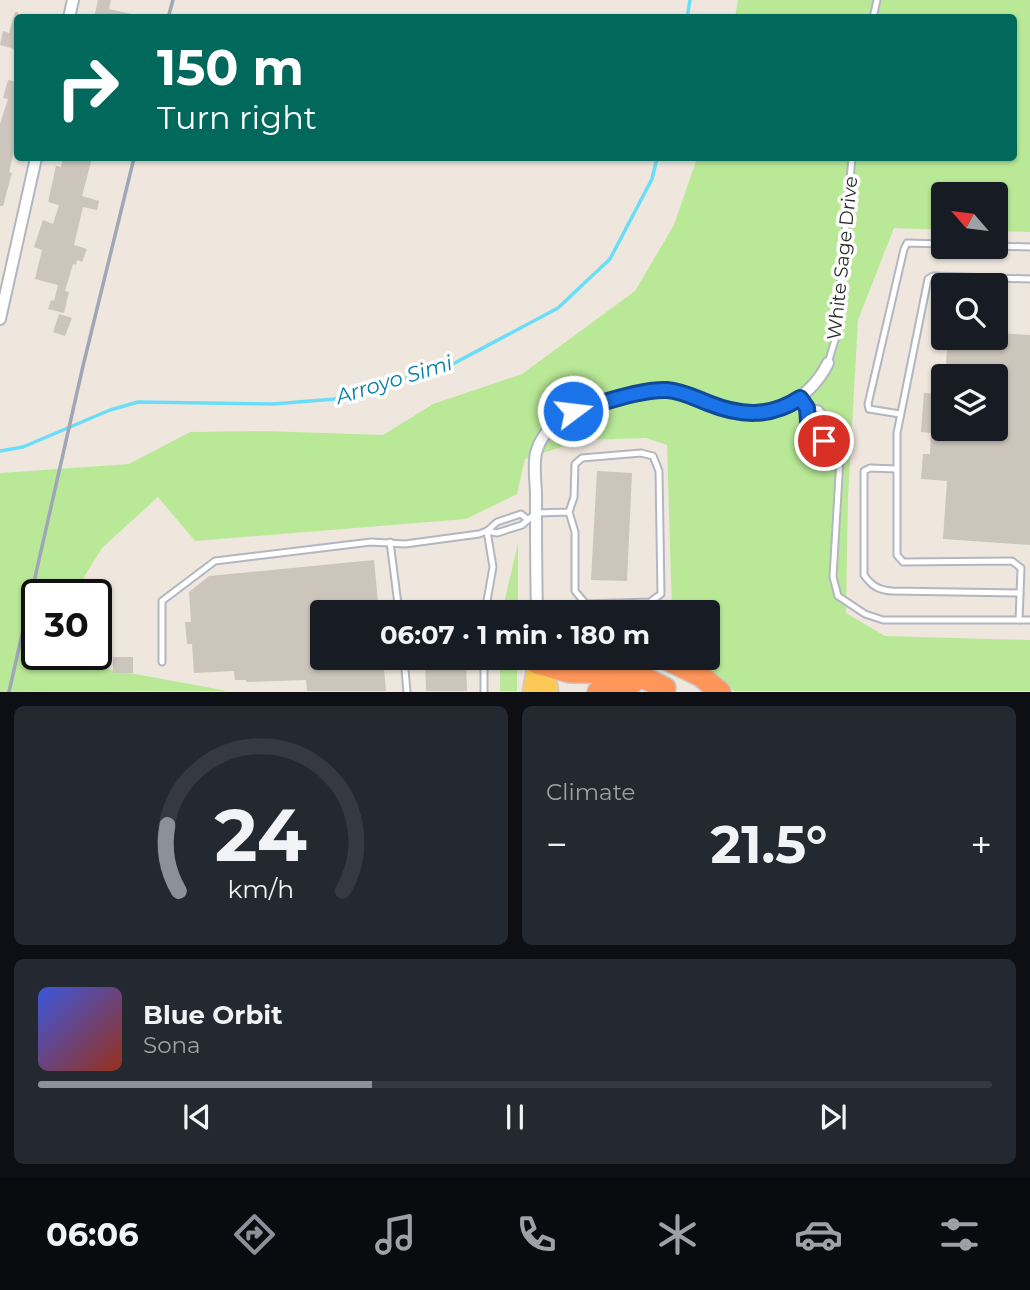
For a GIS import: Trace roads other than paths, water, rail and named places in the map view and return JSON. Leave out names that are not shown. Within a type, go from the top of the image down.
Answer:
[{"type":"highway","points":[[566,670],[634,673],[667,690]]},
{"type":"highway","points":[[689,670],[720,691]]},
{"type":"highway","points":[[598,691],[609,685],[626,682],[645,683],[667,690]]},
{"type":"main road","points":[[532,691],[539,670]]},
{"type":"main road","points":[[545,670],[549,691]]},
{"type":"street","points":[[0,319],[35,161]]},
{"type":"street","name":"White Sage Drive","points":[[536,600],[531,516],[536,453],[550,428],[563,416],[573,411],[659,390],[676,391],[722,408],[748,414],[774,411],[803,403],[828,363]]},
{"type":"lane","name":"White Sage Drive","points":[[828,363],[835,340],[852,161]]},
{"type":"lane","points":[[900,414],[869,409],[868,404],[904,249],[907,243],[931,244]]},
{"type":"lane","points":[[1008,246],[1030,247]]},
{"type":"lane","points":[[1019,620],[1021,568],[1012,561],[903,562],[897,555],[897,433],[928,279],[933,276],[1030,279]]},
{"type":"lane","points":[[803,403],[808,421],[824,441],[835,444]]},
{"type":"lane","points":[[803,403],[819,409],[838,432],[835,444],[840,458],[833,577],[838,596],[865,614],[883,620],[1030,620]]},
{"type":"lane","points":[[640,453],[653,456],[659,471],[661,594],[650,602],[586,604],[575,591],[575,532],[569,512],[574,496],[575,464],[582,458],[640,453]]},
{"type":"lane","points":[[896,469],[870,468],[864,471],[864,575],[870,584],[879,590],[892,591],[1020,593]]},
{"type":"lane","points":[[487,531],[497,522],[521,514],[531,516],[569,512]]},
{"type":"lane","points":[[162,662],[162,601],[215,561],[390,542],[405,544],[487,531],[497,533],[522,525],[531,516]]},
{"type":"lane","points":[[487,531],[493,568],[487,600]]},
{"type":"lane","points":[[390,542],[397,600]]},
{"type":"lane","points":[[405,670],[407,691]]},
{"type":"lane","points":[[484,670],[484,691]]},
{"type":"waterway","name":"Arroyo Simi","points":[[688,14],[690,0]]},
{"type":"waterway","name":"Arroyo Simi","points":[[0,451],[23,447],[110,410],[138,402],[273,404],[335,399],[451,365],[558,308],[610,259],[652,179],[656,161]]},
{"type":"railway","points":[[169,14],[173,0]]},
{"type":"railway","points":[[9,692],[83,366],[133,161]]}]
